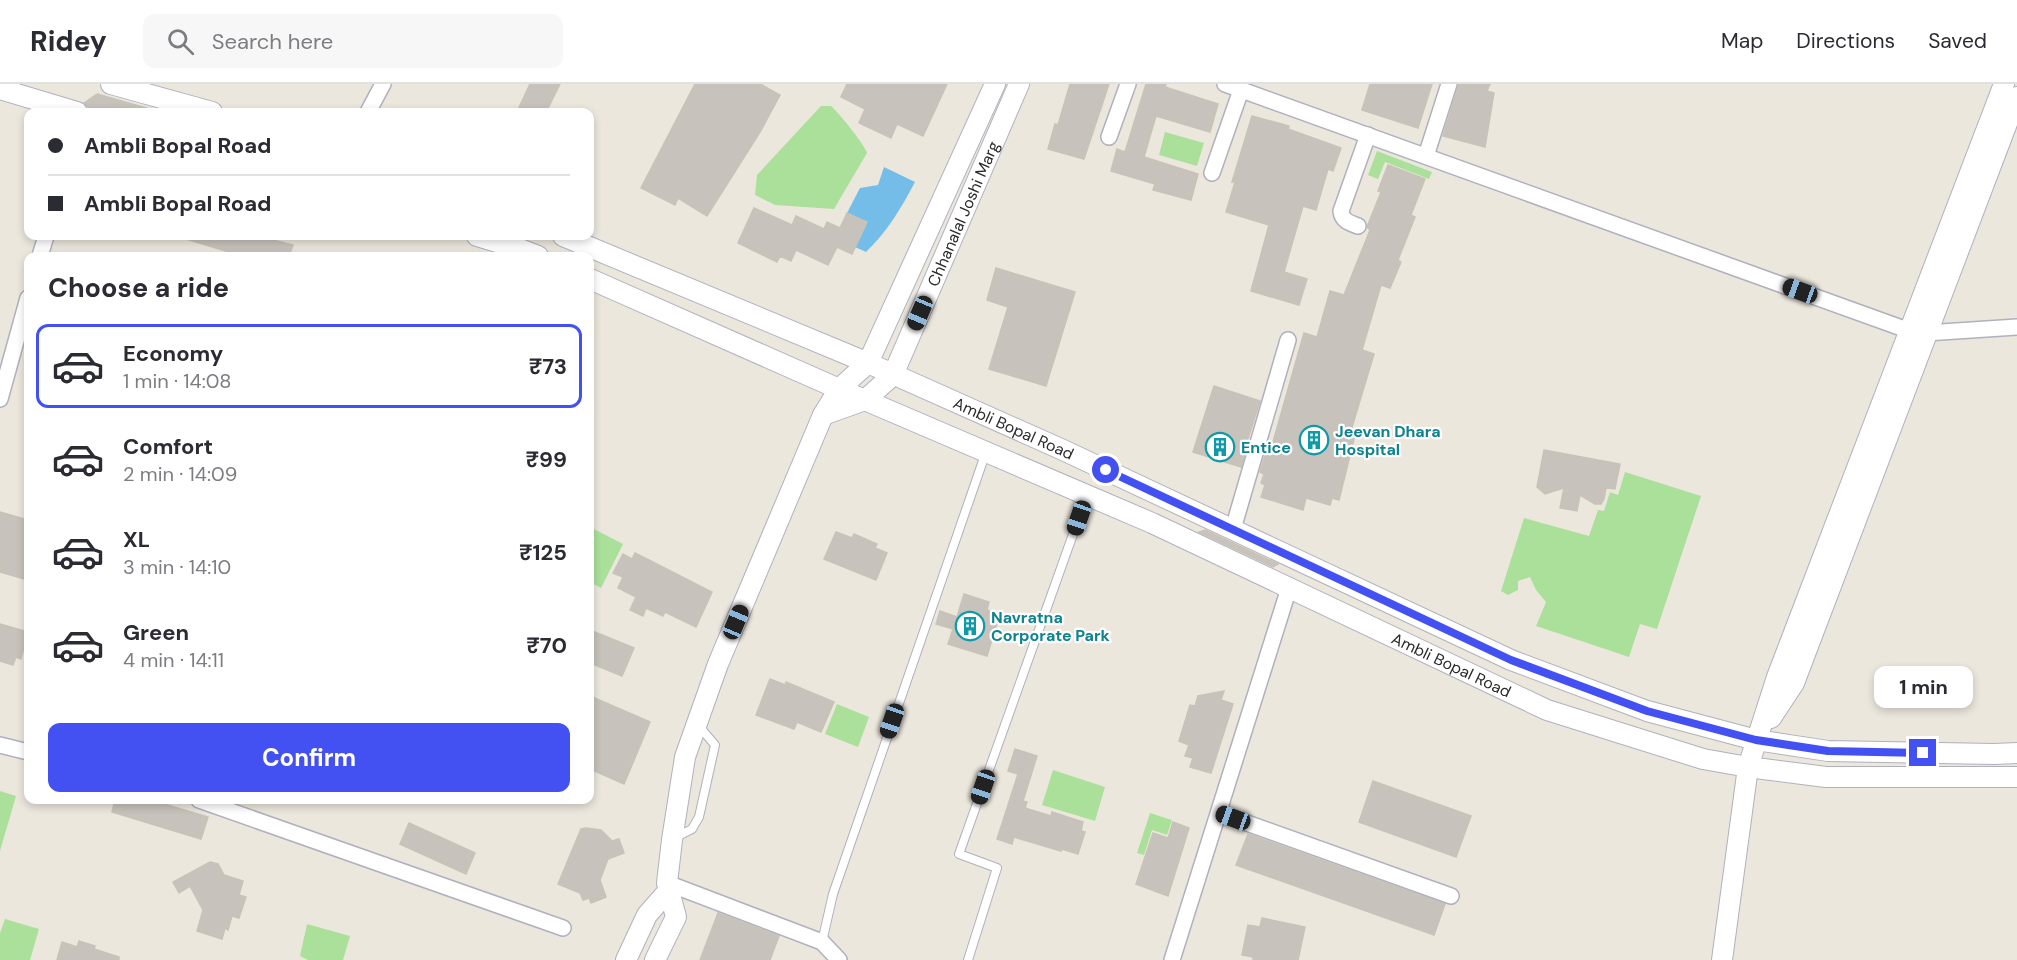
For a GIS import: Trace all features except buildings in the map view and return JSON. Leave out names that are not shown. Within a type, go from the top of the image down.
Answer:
[{"type":"street","points":[[111,84],[198,108]]},
{"type":"street","points":[[370,108],[383,84]]},
{"type":"street","name":"Chhanalal Joshi Marg","points":[[868,363],[995,84]]},
{"type":"street","name":"Chhanalal Joshi Marg","points":[[893,375],[1019,84]]},
{"type":"street","points":[[1109,137],[1128,84]]},
{"type":"street","points":[[1225,84],[1918,332],[2017,327]]},
{"type":"street","points":[[1426,156],[1449,84]]},
{"type":"street","points":[[1722,960],[1748,767],[1756,740],[1794,683],[2004,84]]},
{"type":"street","points":[[0,89],[64,108]]},
{"type":"street","points":[[1212,173],[1241,90]]},
{"type":"street","points":[[1918,332],[2017,97]]},
{"type":"street","points":[[1358,226],[1345,221],[1341,211],[1368,135]]},
{"type":"street","points":[[490,240],[527,252]]},
{"type":"street","name":"Ambli Bopal Road","points":[[573,240],[868,363],[1063,450],[1511,660],[1647,711],[1756,740],[1828,751],[2017,753]]},
{"type":"street","name":"Ambli Bopal Road","points":[[594,281],[1152,523],[1546,710],[1703,759],[1748,767],[1826,777],[2017,777]]},
{"type":"street","points":[[0,399],[24,312]]},
{"type":"street","points":[[1233,529],[1288,340]]},
{"type":"street","points":[[655,960],[676,917],[668,887],[672,840],[685,757],[718,664],[823,415],[839,389],[868,363]]},
{"type":"street","points":[[823,415],[865,400],[893,375]]},
{"type":"street","points":[[1172,960],[1289,588]]},
{"type":"street","points":[[0,745],[24,751]]},
{"type":"street","points":[[210,804],[563,928]]},
{"type":"street","points":[[1219,813],[1451,896]]},
{"type":"street","points":[[668,887],[822,942],[839,960]]},
{"type":"street","points":[[626,960],[647,915],[668,887]]},
{"type":"lane","points":[[822,942],[832,894],[986,452]]},
{"type":"lane","points":[[968,960],[997,868],[959,854],[1087,494]]},
{"type":"lane","points":[[672,840],[692,829],[699,817],[715,745],[697,724]]},
{"type":"green space","points":[[821,106],[831,106],[835,110],[867,153],[834,209],[775,205],[755,195],[757,175]]},
{"type":"green space","points":[[1165,132],[1204,143],[1197,166],[1159,155]]},
{"type":"green space","points":[[1377,151],[1432,172],[1429,179],[1385,162],[1378,179],[1368,175]]},
{"type":"green space","points":[[1625,472],[1701,496],[1657,629],[1640,624],[1629,657],[1536,626],[1546,602],[1536,590],[1530,577],[1518,581],[1518,590],[1508,595],[1501,591],[1524,518],[1589,536],[1598,510],[1604,511],[1610,492],[1618,495]]},
{"type":"green space","points":[[594,529],[623,544],[601,588],[594,584]]},
{"type":"green space","points":[[837,704],[869,717],[858,747],[825,734]]},
{"type":"green space","points":[[1053,770],[1105,787],[1095,821],[1042,805]]},
{"type":"green space","points":[[0,791],[16,796],[0,851]]},
{"type":"green space","points":[[1150,813],[1172,820],[1167,835],[1152,830],[1144,855],[1137,853]]},
{"type":"green space","points":[[5,919],[39,929],[30,960],[0,960],[0,933]]},
{"type":"green space","points":[[307,924],[350,936],[343,960],[308,960],[300,956]]},
{"type":"water","points":[[884,167],[915,182],[894,219],[866,252],[855,247],[867,222],[847,213],[860,188],[878,185]]},
{"type":"place","name":"Jeevan Dhara Hospital","points":[[1314,440]]},
{"type":"place","name":"Entice","points":[[1220,447]]},
{"type":"place","name":"Navratna Corporate Park","points":[[970,626]]},
{"type":"route","points":[[1106,470],[1511,660],[1647,711],[1756,740],[1828,751],[1923,753]]}]
